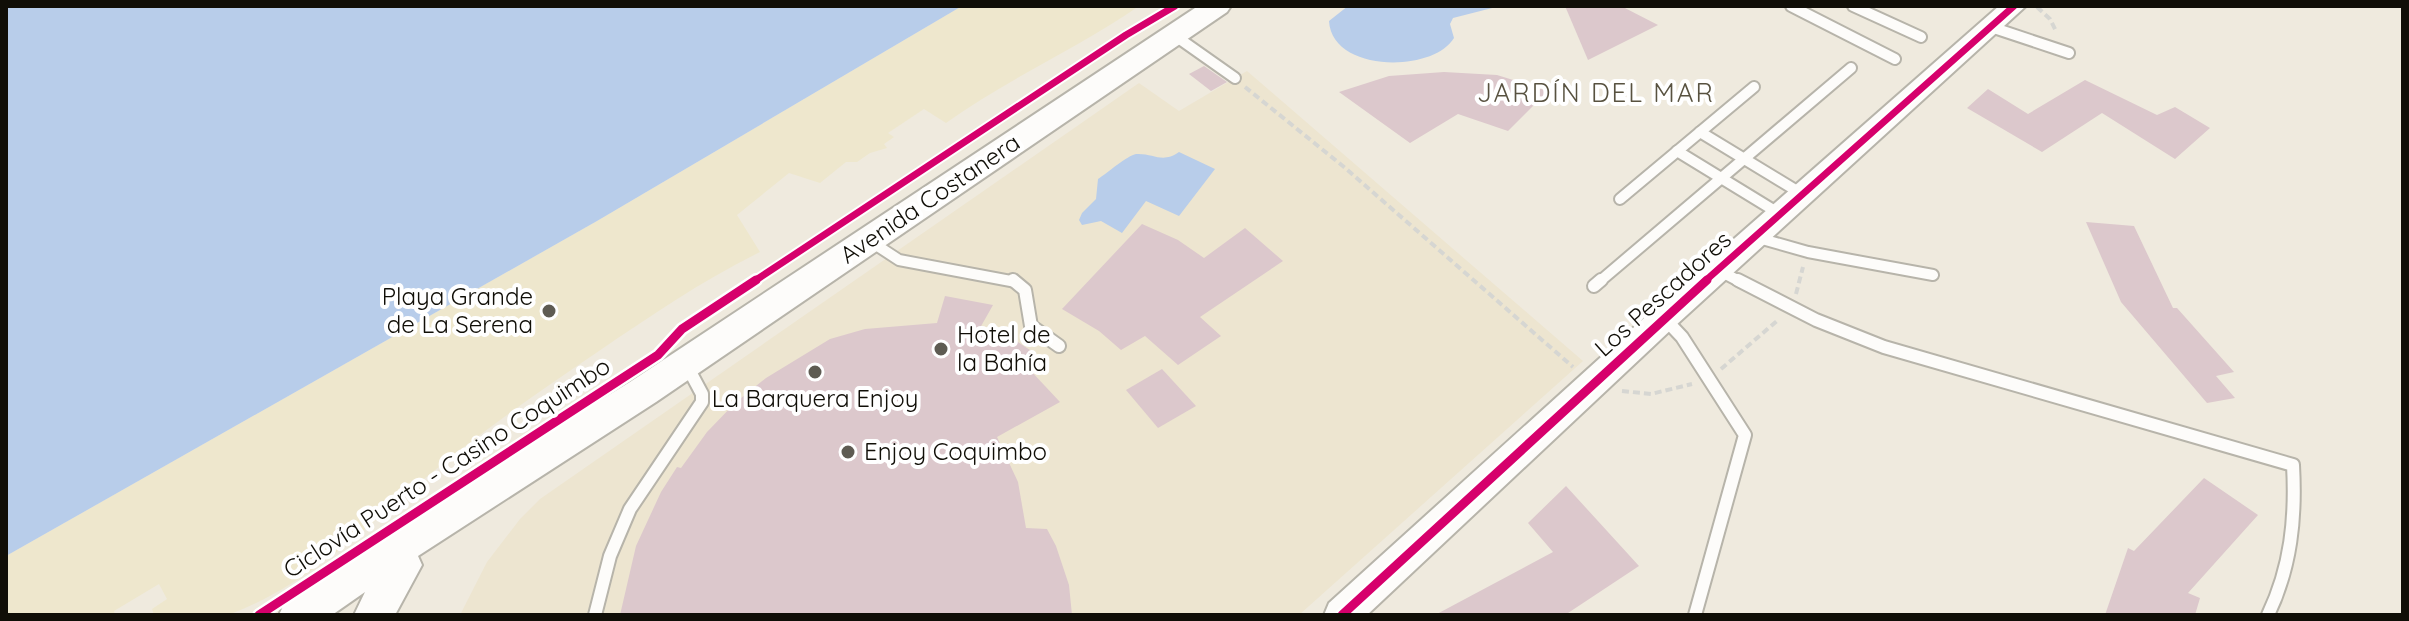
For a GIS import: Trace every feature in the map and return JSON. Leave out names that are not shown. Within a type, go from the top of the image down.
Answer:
[{"type":"main road","name":"Avenida Costanera","points":[[299,615],[454,510],[643,392],[1217,6]]},
{"type":"main road","name":"Avenida Costanera","points":[[329,615],[563,460],[643,392]]},
{"type":"main road","points":[[374,615],[402,565]]},
{"type":"street","name":"Los Pescadores","points":[[1342,615],[1664,318],[2014,6]]},
{"type":"lane","points":[[1791,6],[1895,59]]},
{"type":"lane","points":[[1853,6],[1921,37]]},
{"type":"lane","points":[[1991,27],[2069,53]]},
{"type":"lane","points":[[1174,35],[1235,78]]},
{"type":"lane","points":[[1594,286],[1851,68]]},
{"type":"lane","points":[[1620,199],[1754,87]]},
{"type":"lane","points":[[1700,132],[1745,159],[1792,204]]},
{"type":"lane","points":[[1677,151],[1722,178],[1792,204]]},
{"type":"lane","points":[[1755,237],[1808,252],[1933,275]]},
{"type":"lane","points":[[869,240],[899,260],[1012,279],[1023,285],[1029,298],[1028,322],[1035,331],[1059,346]]},
{"type":"lane","points":[[1718,270],[1884,347],[2293,465],[2295,509],[2290,553],[2268,615]]},
{"type":"lane","points":[[1664,318],[1682,337],[1745,435],[1695,615]]},
{"type":"lane","points":[[595,615],[610,556],[630,509],[671,446],[700,409],[702,394],[686,363]]},
{"type":"path","points":[[1235,78],[1344,167],[1594,384],[1608,390],[1651,394],[1680,389],[1708,379],[1758,340],[1790,306],[1808,252]]},
{"type":"shaded area","points":[[1247,71],[1583,361],[1299,615],[460,615],[487,562],[520,519],[540,499],[1139,83],[1179,111]]},
{"type":"sand","name":"Playa Grande de La Serena","points":[[962,6],[1139,6],[946,123],[924,109],[888,133],[894,137],[884,144],[887,148],[870,153],[857,162],[846,162],[820,183],[789,173],[737,215],[760,252],[678,298],[529,399],[460,450],[352,540],[265,599],[226,615],[154,615],[152,609],[167,599],[159,584],[114,611],[115,615],[6,615],[6,556],[597,221]]},
{"type":"water","points":[[6,6],[962,6],[597,221],[6,556]]},
{"type":"water","points":[[1348,6],[1500,6],[1453,18],[1450,24],[1454,38],[1443,49],[1406,62],[1385,62],[1347,51],[1334,38],[1329,21]]},
{"type":"water","points":[[1179,152],[1215,169],[1179,216],[1146,201],[1122,233],[1101,221],[1082,225],[1079,220],[1082,213],[1096,199],[1098,179],[1132,155],[1163,158]]},
{"type":"building","points":[[1565,6],[1621,6],[1658,25],[1588,60]]},
{"type":"building","points":[[1204,66],[1227,82],[1211,91],[1189,74]]},
{"type":"building","points":[[1444,72],[1497,75],[1548,91],[1508,131],[1458,114],[1410,143],[1339,92],[1389,76]]},
{"type":"building","points":[[2085,80],[2157,115],[2175,107],[2210,128],[2175,159],[2102,113],[2042,152],[1967,108],[1988,89],[2028,114]]},
{"type":"building","points":[[2086,222],[2134,226],[2173,308],[2177,308],[2234,372],[2216,376],[2235,398],[2207,403],[2121,302]]},
{"type":"building","points":[[1142,224],[1178,240],[1204,258],[1245,228],[1283,261],[1200,317],[1221,336],[1178,365],[1145,336],[1121,350],[1099,331],[1062,309]]},
{"type":"building","name":"Enjoy Coquimbo","points":[[945,296],[993,305],[980,328],[1015,340],[1045,360],[1030,370],[1060,402],[997,437],[1018,482],[1026,528],[1047,529],[1056,546],[1069,585],[1072,615],[620,615],[636,546],[661,492],[677,467],[681,468],[707,432],[735,403],[766,378],[830,339],[865,329],[937,323]]},
{"type":"building","points":[[1162,369],[1196,406],[1158,428],[1126,390]]},
{"type":"building","points":[[2204,478],[2258,515],[2188,593],[2200,598],[2195,615],[2105,615],[2128,548],[2134,551]]},
{"type":"building","points":[[1566,486],[1639,566],[1565,615],[1435,615],[1553,552],[1528,523]]},
{"type":"cycle path","name":"Ciclovía Puerto - Casino Coquimbo","points":[[259,615],[658,355],[682,329],[1126,35],[1175,6]]},
{"type":"cycle path","points":[[1342,615],[1664,318],[2014,6]]},
{"type":"place","name":"Playa Grande de La Serena","points":[[549,311]]},
{"type":"place","name":"Hotel de la Bahía","points":[[941,349]]},
{"type":"place","name":"La Barquera Enjoy","points":[[815,372]]},
{"type":"place","name":"Enjoy Coquimbo","points":[[848,452]]},
{"type":"district","name":"JARDÍN DEL MAR","points":[[1596,93]]}]
